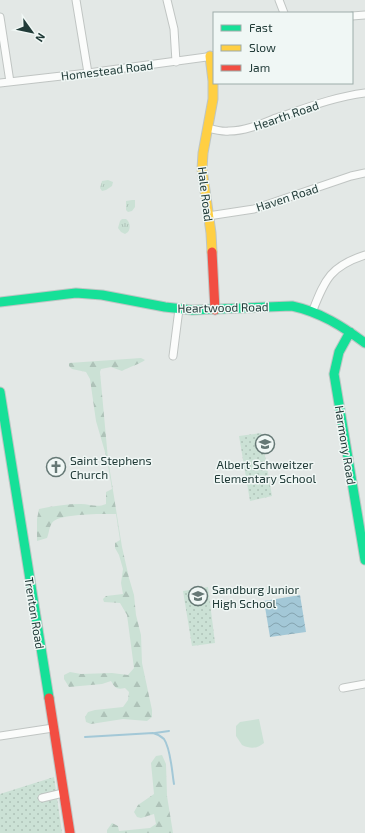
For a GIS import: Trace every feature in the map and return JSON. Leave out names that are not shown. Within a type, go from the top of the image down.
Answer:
[{"type":"street","points":[[76,0],[88,73]]},
{"type":"street","points":[[166,0],[174,29],[176,62]]},
{"type":"street","points":[[279,0],[284,12]]},
{"type":"street","points":[[353,16],[365,15]]},
{"type":"street","points":[[0,17],[10,82]]},
{"type":"street","name":"Homestead Road","points":[[0,83],[176,62],[212,56]]},
{"type":"street","name":"Hale Road","points":[[212,56],[213,73]]},
{"type":"street","name":"Hale Road","points":[[214,84],[213,105],[202,159],[202,169],[211,233],[215,310]]},
{"type":"street","name":"Hearth Road","points":[[208,128],[228,132],[236,131],[255,126],[345,95],[365,93]]},
{"type":"street","name":"Haven Road","points":[[208,216],[254,209],[351,176],[365,173]]},
{"type":"street","points":[[313,310],[322,287],[333,272],[346,262],[365,255]]},
{"type":"street","name":"Heartwood Road","points":[[0,302],[76,293],[91,294],[179,309],[215,310],[292,306],[313,310],[333,321],[365,343]]},
{"type":"street","points":[[174,356],[179,309]]},
{"type":"street","name":"Harmony Road","points":[[350,332],[339,349],[334,374],[365,560]]},
{"type":"street","name":"Trenton Road","points":[[0,392],[70,833]]},
{"type":"street","points":[[343,688],[365,684]]},
{"type":"street","points":[[0,736],[53,728]]},
{"type":"street","points":[[42,798],[63,793]]},
{"type":"green space","points":[[108,180],[113,182],[112,186],[102,191],[100,188],[102,181]]},
{"type":"green space","points":[[135,200],[135,207],[132,211],[128,212],[126,210],[126,201]]},
{"type":"green space","points":[[122,219],[126,219],[130,225],[130,229],[125,234],[118,228]]},
{"type":"green space","points":[[141,358],[145,360],[122,371],[111,367],[101,369],[100,372],[108,459],[122,547],[134,595],[136,615],[141,635],[142,663],[152,710],[152,717],[147,721],[123,719],[91,724],[86,722],[85,717],[88,712],[123,707],[128,700],[129,692],[125,688],[116,688],[111,681],[102,684],[69,687],[64,679],[64,675],[70,672],[81,674],[112,673],[128,675],[134,668],[127,615],[120,603],[104,602],[103,599],[106,596],[123,594],[121,583],[123,569],[119,555],[115,548],[115,543],[120,540],[116,514],[92,514],[63,517],[52,523],[47,538],[37,541],[37,519],[39,509],[70,504],[97,506],[106,504],[106,492],[112,489],[107,459],[96,421],[90,379],[86,372],[72,369],[69,366],[69,363]]},
{"type":"green space","points":[[261,433],[272,496],[250,501],[239,436]]},
{"type":"green space","points":[[208,587],[215,643],[192,646],[183,591]]},
{"type":"green space","points":[[259,719],[264,743],[253,748],[242,745],[236,736],[236,726],[240,722]]},
{"type":"green space","points":[[162,755],[166,764],[167,796],[173,833],[107,833],[107,830],[112,823],[118,826],[119,831],[150,828],[156,824],[154,814],[141,818],[137,817],[134,812],[138,805],[154,794],[151,763],[156,756]]},
{"type":"green space","points":[[54,777],[62,833],[0,833],[0,794]]},
{"type":"water","points":[[300,595],[306,632],[270,637],[264,601]]},
{"type":"waterway","points":[[155,733],[169,731]]},
{"type":"waterway","points":[[85,737],[153,733],[159,735],[164,739],[168,749],[174,784]]},
{"type":"traffic: fast","points":[[0,302],[76,293],[102,295],[165,307],[192,310],[292,306],[312,312],[330,320],[365,343]]},
{"type":"traffic: fast","points":[[350,332],[339,352],[334,374],[365,560]]},
{"type":"traffic: fast","points":[[0,392],[49,698]]},
{"type":"traffic: slow","points":[[210,56],[213,81],[213,99],[203,153],[202,169],[211,233],[212,252]]},
{"type":"traffic: jam","points":[[212,252],[215,310]]},
{"type":"traffic: jam","points":[[49,698],[70,833]]},
{"type":"place","name":"Albert Schweitzer Elementary School","points":[[265,444]]},
{"type":"place","name":"Saint Stephens Church","points":[[56,467]]},
{"type":"place","name":"Sandburg Junior High School","points":[[198,596]]}]
